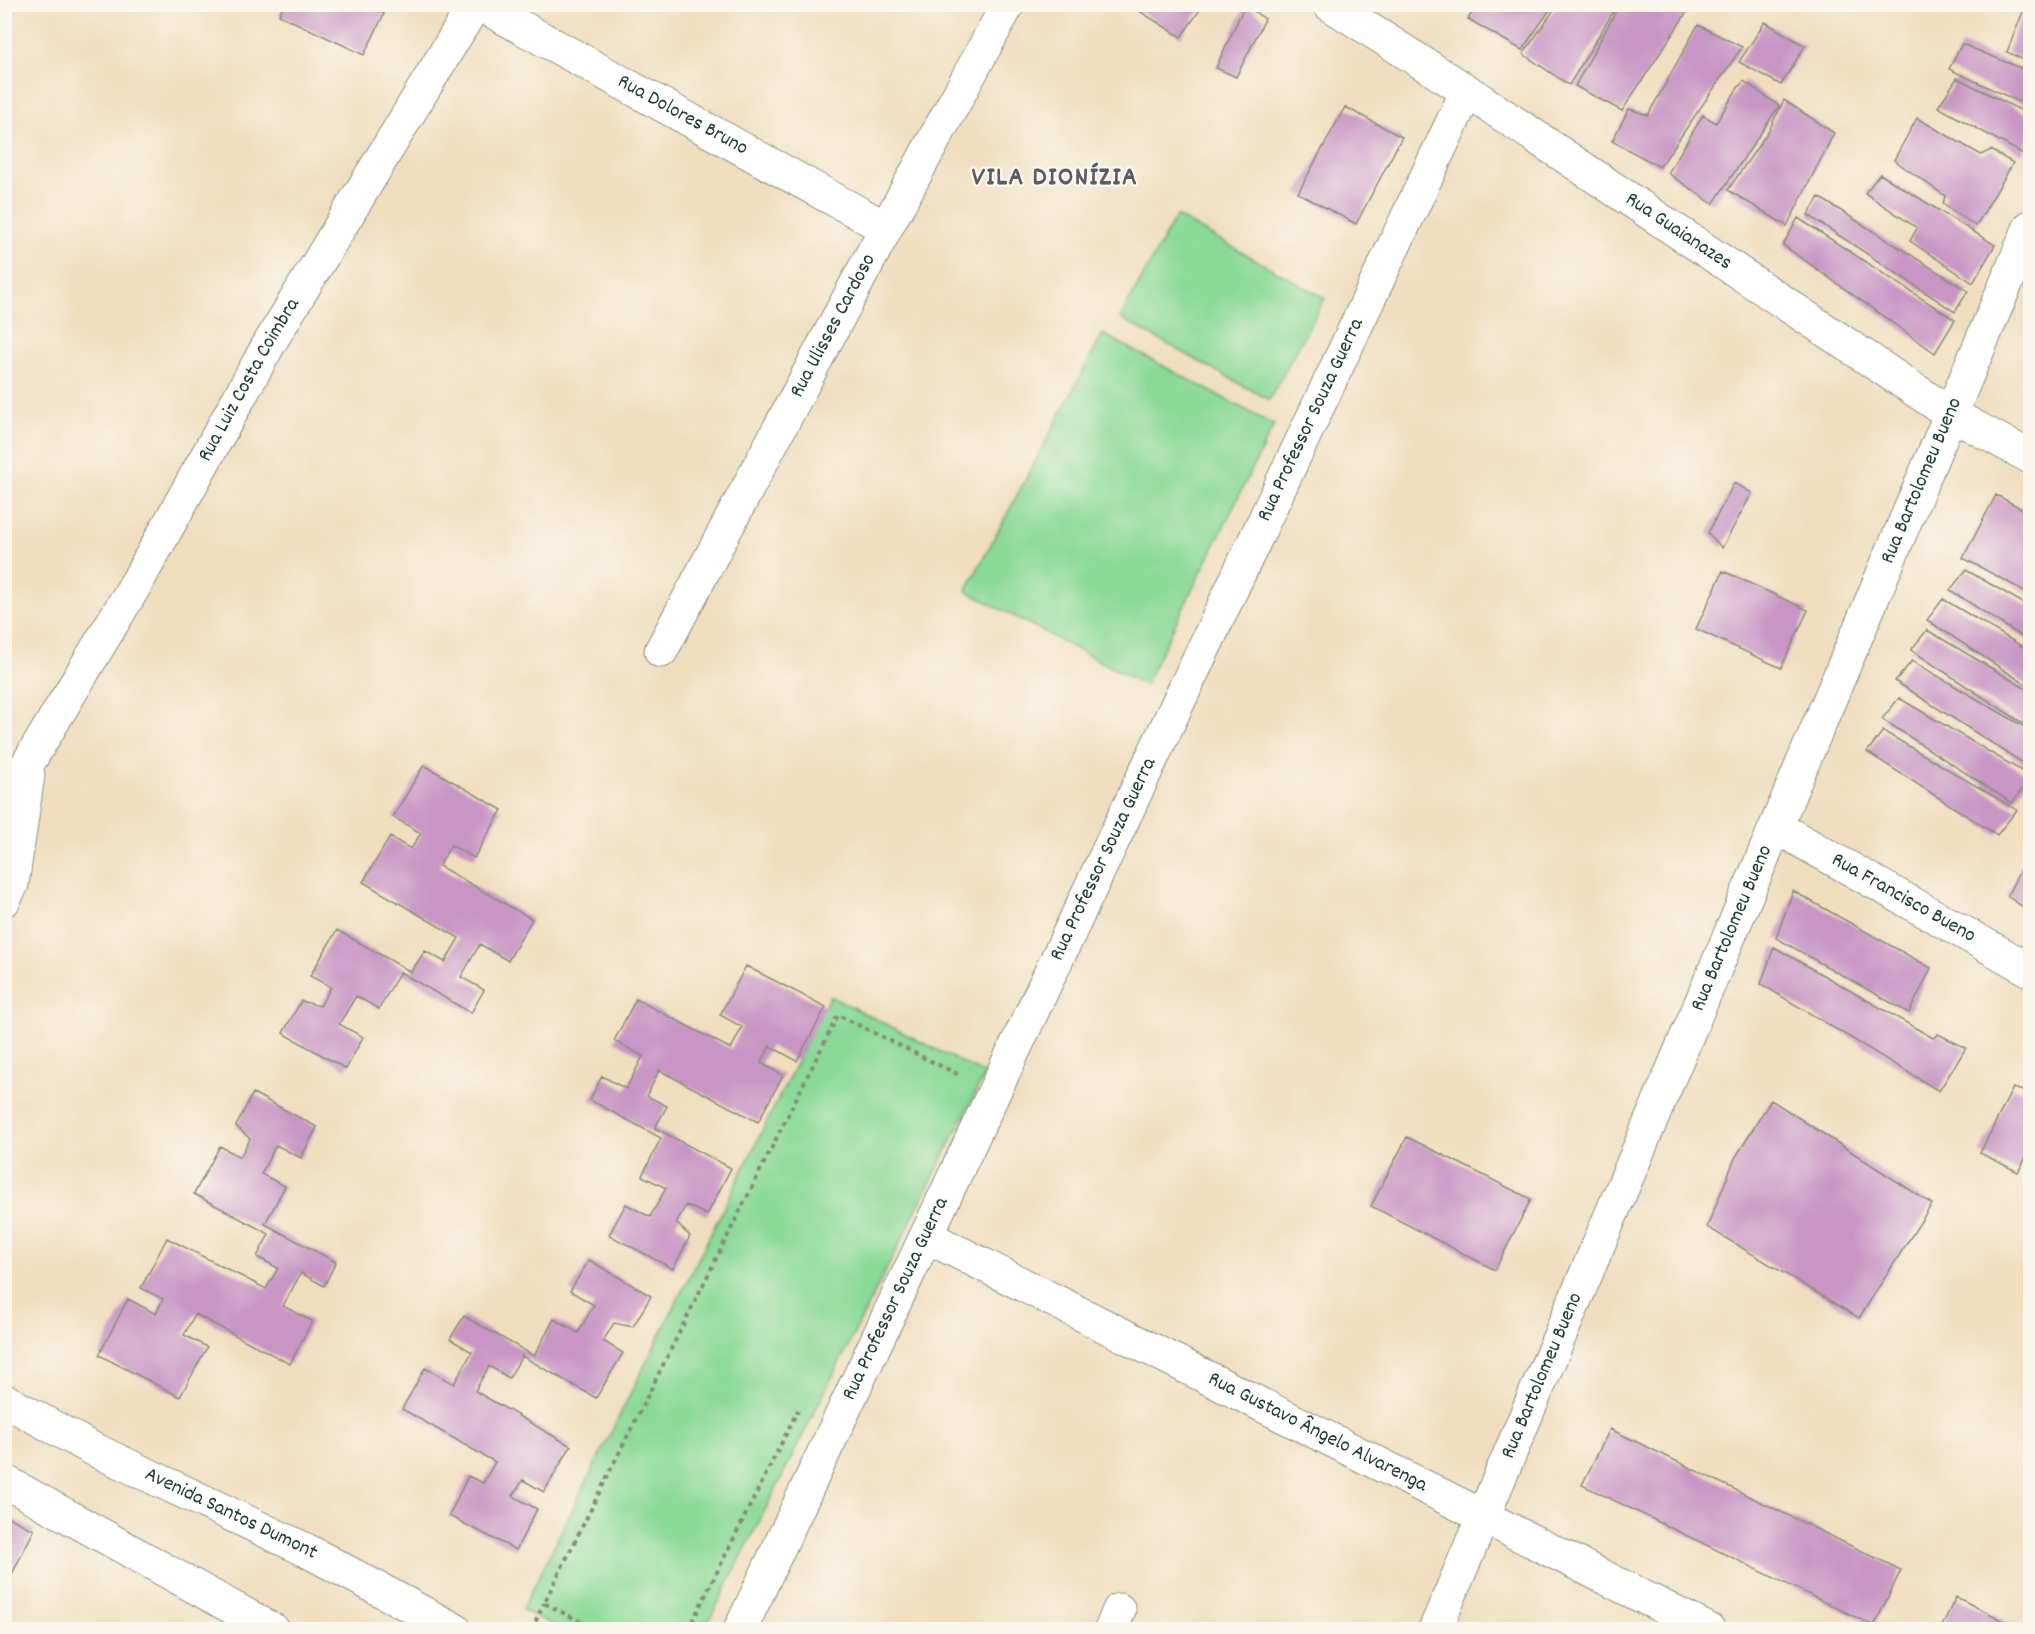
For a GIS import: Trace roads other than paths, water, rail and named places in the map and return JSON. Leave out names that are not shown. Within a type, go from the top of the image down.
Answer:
[{"type":"street","name":"Rua Dolores Bruno","points":[[477,4],[886,228]]},
{"type":"street","name":"Rua Luiz Costa Coimbra","points":[[4,803],[137,582],[269,344],[477,4]]},
{"type":"street","name":"Rua Ulisses Cardoso","points":[[661,651],[1008,4]]},
{"type":"street","name":"Rua Guaianazes","points":[[1329,4],[1467,91],[1951,414],[2031,457]]},
{"type":"street","name":"Rua Professor Souza Guerra","points":[[740,1629],[1467,91]]},
{"type":"street","name":"Rua Bartolomeu Bueno","points":[[1435,1629],[2031,227]]},
{"type":"street","name":"Rua Luiz Costa Coimbra","points":[[7,880],[30,761]]},
{"type":"street","name":"Rua Francisco Bueno","points":[[1776,827],[2031,970]]},
{"type":"street","name":"Rua Gustavo Ângelo Alvarenga","points":[[926,1236],[1709,1629]]},
{"type":"street","name":"Avenida Santos Dumont","points":[[4,1400],[91,1448],[306,1550],[455,1629]]},
{"type":"street","points":[[4,1481],[273,1629]]},
{"type":"district","name":"VILA DIONÍZIA","points":[[1055,178]]}]
